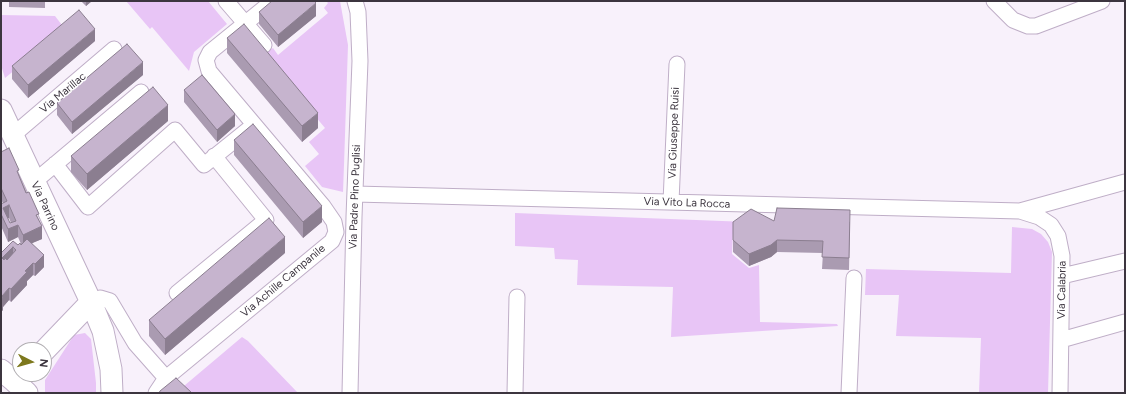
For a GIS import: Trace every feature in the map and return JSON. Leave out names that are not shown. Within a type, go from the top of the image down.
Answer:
[{"type":"street","points":[[226,1],[264,45]]},
{"type":"street","points":[[245,24],[273,1]]},
{"type":"street","name":"Via Padre Pino Puglisi","points":[[350,393],[360,61],[358,12],[355,1]]},
{"type":"street","points":[[994,1],[1003,7],[1013,20],[1028,26],[1036,26],[1102,1]]},
{"type":"street","name":"Via Achille Campanile","points":[[156,393],[166,378],[332,241],[336,232],[334,222],[323,206],[209,71],[206,60],[210,52],[245,24]]},
{"type":"street","name":"Via Marillac","points":[[12,136],[114,49]]},
{"type":"street","name":"Via Giuseppe Ruisi","points":[[671,202],[677,64]]},
{"type":"street","points":[[34,182],[141,92]]},
{"type":"street","name":"Via Parrino","points":[[1,110],[103,331],[111,369],[112,393]]},
{"type":"street","points":[[55,164],[88,207],[175,130],[204,165],[254,124]]},
{"type":"street","points":[[177,293],[266,220],[214,156]]},
{"type":"street","points":[[1020,211],[1125,182]]},
{"type":"street","name":"Via Vito La Rocca","points":[[355,194],[1020,211]]},
{"type":"street","name":"Via Calabria","points":[[1020,211],[1039,217],[1052,225],[1058,236],[1062,256],[1060,393]]},
{"type":"street","points":[[1062,276],[1125,261]]},
{"type":"street","points":[[849,393],[854,278]]},
{"type":"street","points":[[515,393],[517,297]]},
{"type":"street","points":[[52,342],[90,302],[100,298],[110,301],[135,343],[166,378]]},
{"type":"street","points":[[1061,340],[1125,322]]},
{"type":"shaded area","points":[[126,1],[208,1],[227,24],[194,52],[189,71],[152,27],[150,29]]},
{"type":"shaded area","points":[[326,1],[340,1],[348,45],[343,192],[322,187],[305,166],[319,154],[309,142],[325,128],[264,55],[273,48],[278,55],[328,13],[324,8],[328,3]]},
{"type":"shaded area","points":[[1,15],[55,16],[65,29],[5,78],[1,65]]},
{"type":"shaded area","points":[[515,213],[748,222],[733,233],[732,254],[749,268],[759,265],[760,322],[837,324],[838,326],[671,337],[673,287],[577,285],[578,260],[555,259],[554,248],[515,246]]},
{"type":"shaded area","points":[[1012,227],[1032,229],[1041,234],[1048,242],[1052,252],[1048,393],[979,393],[981,338],[896,336],[899,295],[865,295],[866,269],[1011,273]]},
{"type":"shaded area","points":[[85,333],[91,339],[96,393],[45,393],[45,382],[52,382],[52,369],[74,335]]},
{"type":"shaded area","points":[[242,337],[248,341],[298,393],[180,393],[178,391]]},
{"type":"building","points":[[272,1],[314,1],[316,3],[278,35],[259,12]]},
{"type":"building","points":[[79,10],[95,29],[28,85],[12,66]]},
{"type":"building","points":[[244,24],[318,113],[302,126],[227,38]]},
{"type":"building","points":[[127,44],[143,62],[72,122],[57,103]]},
{"type":"building","points":[[202,75],[235,114],[217,130],[184,90]]},
{"type":"building","points":[[153,87],[168,105],[87,174],[71,156]]},
{"type":"building","points":[[253,124],[322,206],[303,222],[234,140]]},
{"type":"building","points":[[9,148],[19,170],[17,171],[26,193],[29,192],[39,214],[36,215],[42,226],[23,235],[18,225],[8,229],[1,214],[1,204],[7,201],[1,188],[1,152]],"holes":[[[9,205],[16,221],[10,223],[3,208]]]},
{"type":"building","points":[[777,208],[850,210],[849,258],[822,257],[823,241],[777,240],[771,245],[749,254],[733,240],[733,222],[751,209],[774,221]]},
{"type":"building","points":[[269,218],[285,237],[165,339],[149,320]]},
{"type":"building","points":[[27,239],[44,255],[25,271],[27,272],[11,289],[9,288],[2,296],[3,297],[1,300],[1,253],[13,241],[18,245],[20,243],[21,245]],"holes":[[[13,247],[16,250],[7,260],[2,258]]]},
{"type":"building","points":[[176,378],[192,393],[159,393],[160,391]]}]
